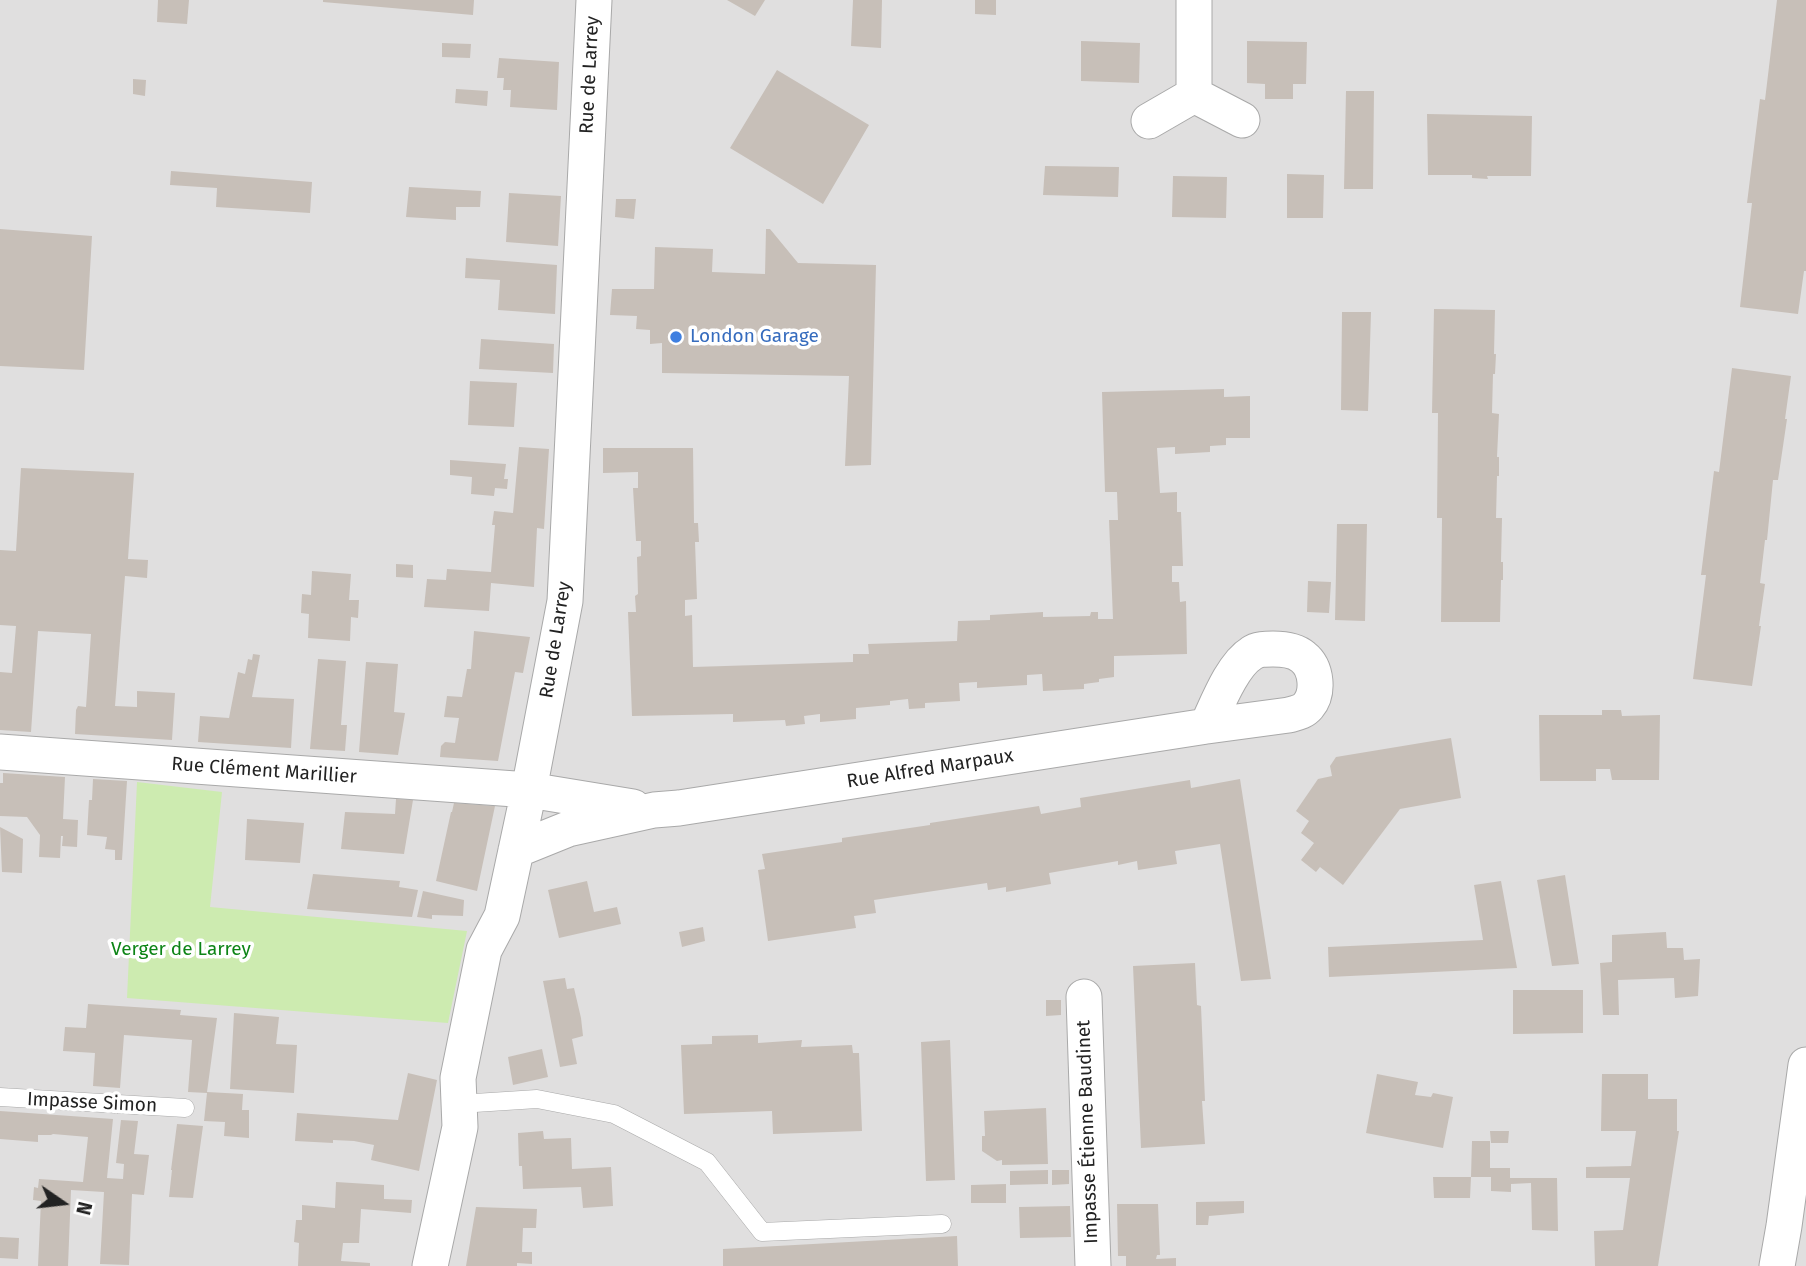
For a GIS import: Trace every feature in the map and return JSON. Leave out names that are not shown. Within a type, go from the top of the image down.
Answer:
[{"type":"street","name":"Rue de Larrey","points":[[430,1266],[460,1127],[458,1078],[484,950],[502,916],[565,601],[594,0]]},
{"type":"street","points":[[1194,0],[1194,95]]},
{"type":"street","points":[[1194,95],[1242,120]]},
{"type":"street","points":[[1149,121],[1194,95]]},
{"type":"street","name":"Rue Alfred Marpaux","points":[[516,850],[568,829],[654,810],[1207,726]]},
{"type":"street","name":"Rue Clément Marillier","points":[[0,752],[529,790]]},
{"type":"street","name":"Rue Alfred Marpaux","points":[[529,790],[654,810]]},
{"type":"street","name":"Impasse Étienne Baudinet","points":[[1084,997],[1093,1266]]},
{"type":"street","points":[[1777,1266],[1806,1065]]},
{"type":"lane","name":"Impasse Simon","points":[[0,1097],[185,1108]]},
{"type":"lane","points":[[459,1104],[537,1099],[614,1114],[707,1162],[762,1232],[942,1224]]},
{"type":"shaded area","points":[[0,0],[1806,0],[1806,1266],[0,1266]]},
{"type":"green space","name":"Verger de Larrey","points":[[137,782],[222,792],[210,907],[467,931],[448,1023],[127,998]]},
{"type":"building","points":[[158,0],[189,0],[187,24],[157,22]]},
{"type":"building","points":[[323,0],[474,0],[473,15]]},
{"type":"building","points":[[727,0],[765,0],[755,16]]},
{"type":"building","points":[[853,0],[882,0],[881,48],[851,46]]},
{"type":"building","points":[[975,0],[996,0],[996,15],[975,14]]},
{"type":"building","points":[[1777,0],[1806,0],[1806,271],[1798,314],[1740,307],[1752,203],[1747,203],[1760,99],[1765,100]]},
{"type":"building","points":[[1081,41],[1140,43],[1139,83],[1081,81]]},
{"type":"building","points":[[1247,41],[1307,42],[1306,84],[1293,84],[1293,99],[1265,99],[1265,84],[1247,83]]},
{"type":"building","points":[[442,43],[471,44],[470,58],[442,57]]},
{"type":"building","points":[[499,58],[559,62],[557,110],[510,107],[511,90],[503,90],[504,78],[497,78]]},
{"type":"building","points":[[777,70],[869,125],[823,204],[730,148]]},
{"type":"building","points":[[133,79],[146,80],[145,96],[133,94]]},
{"type":"building","points":[[456,89],[488,91],[487,106],[455,103]]},
{"type":"building","points":[[1346,91],[1374,91],[1373,189],[1344,189]]},
{"type":"building","points":[[1427,114],[1532,116],[1531,176],[1487,176],[1488,179],[1472,178],[1472,175],[1428,175]]},
{"type":"building","points":[[1045,166],[1119,167],[1118,197],[1043,195]]},
{"type":"building","points":[[171,171],[312,182],[310,213],[216,207],[217,188],[170,185]]},
{"type":"building","points":[[1287,174],[1324,175],[1323,218],[1287,218]]},
{"type":"building","points":[[1173,176],[1227,177],[1226,218],[1172,217]]},
{"type":"building","points":[[409,187],[481,191],[480,207],[456,207],[456,220],[406,217]]},
{"type":"building","points":[[509,193],[561,196],[558,246],[506,242]]},
{"type":"building","points":[[616,199],[636,199],[634,219],[615,217]]},
{"type":"building","points":[[0,229],[92,236],[84,370],[0,366]]},
{"type":"building","points":[[766,229],[770,229],[798,263],[876,265],[871,465],[845,466],[849,376],[662,373],[662,343],[650,344],[650,330],[636,329],[637,316],[610,315],[612,289],[654,289],[655,247],[713,249],[712,272],[765,274]]},
{"type":"building","points":[[466,258],[557,265],[555,314],[498,310],[500,280],[465,278]]},
{"type":"building","points":[[1434,309],[1495,310],[1496,354],[1492,413],[1499,414],[1496,518],[1502,518],[1503,580],[1500,622],[1441,622],[1442,518],[1437,518],[1438,413],[1432,413]]},
{"type":"building","points":[[1342,312],[1371,312],[1368,411],[1341,410]]},
{"type":"building","points":[[481,339],[554,344],[553,373],[479,369]]},
{"type":"building","points":[[1732,368],[1791,376],[1778,480],[1773,480],[1765,540],[1760,583],[1765,584],[1752,686],[1693,679],[1706,575],[1701,575],[1714,471],[1719,472]]},
{"type":"building","points":[[470,381],[517,383],[514,427],[468,425]]},
{"type":"building","points":[[1224,389],[1224,397],[1250,396],[1250,438],[1226,438],[1226,445],[1210,446],[1210,452],[1175,454],[1175,447],[1157,448],[1160,493],[1177,492],[1177,512],[1181,512],[1183,566],[1172,566],[1172,582],[1179,582],[1180,602],[1186,601],[1187,654],[1114,656],[1114,677],[1084,684],[1084,689],[1043,691],[1042,674],[1027,675],[1027,685],[977,688],[977,682],[959,683],[960,701],[925,703],[925,708],[909,709],[908,699],[890,701],[890,705],[856,708],[856,719],[820,722],[820,714],[804,716],[805,724],[786,726],[785,720],[733,722],[733,714],[632,716],[628,612],[636,612],[637,557],[641,556],[641,541],[636,541],[633,488],[638,488],[638,472],[603,473],[603,448],[693,448],[694,523],[698,523],[699,542],[695,542],[697,599],[685,600],[685,616],[692,615],[693,667],[853,662],[853,654],[869,654],[868,644],[957,641],[958,621],[990,620],[990,615],[1043,612],[1043,617],[1090,616],[1091,612],[1098,612],[1098,619],[1113,619],[1109,520],[1118,520],[1117,492],[1105,492],[1102,392]]},
{"type":"building","points":[[519,447],[549,449],[544,529],[537,528],[534,587],[491,583],[489,611],[424,607],[427,579],[446,580],[447,569],[491,572],[494,511],[513,513]]},
{"type":"building","points":[[450,460],[506,464],[504,479],[508,479],[507,489],[495,488],[494,496],[471,494],[472,477],[450,475]]},
{"type":"building","points":[[21,468],[134,473],[128,559],[148,560],[147,578],[125,576],[115,706],[137,707],[137,691],[175,693],[172,740],[75,734],[76,710],[78,706],[86,707],[91,634],[38,631],[31,732],[0,730],[0,672],[12,673],[16,626],[0,625],[0,550],[16,551]]},
{"type":"building","points":[[1337,524],[1367,524],[1365,621],[1335,620]]},
{"type":"building","points":[[396,564],[413,565],[413,578],[396,577]]},
{"type":"building","points":[[312,571],[351,574],[349,600],[359,600],[358,618],[351,617],[350,641],[308,638],[309,614],[301,613],[302,594],[311,595]]},
{"type":"building","points":[[1308,581],[1331,582],[1329,613],[1307,612]]},
{"type":"building","points":[[474,631],[530,637],[523,673],[515,672],[498,761],[440,757],[441,746],[445,742],[455,743],[459,718],[444,717],[447,696],[462,697],[467,669],[471,669]]},
{"type":"building","points":[[253,654],[260,655],[252,697],[294,699],[291,748],[198,742],[200,716],[229,718],[238,672],[245,674],[248,659],[252,660]]},
{"type":"building","points":[[318,659],[346,661],[341,725],[347,725],[345,751],[310,749]]},
{"type":"building","points":[[366,662],[398,664],[394,712],[405,713],[398,755],[359,752]]},
{"type":"building","points":[[1602,710],[1621,710],[1622,716],[1660,715],[1659,780],[1612,780],[1610,769],[1596,769],[1596,781],[1540,781],[1539,715],[1602,715]]},
{"type":"building","points":[[1451,738],[1461,798],[1400,809],[1343,885],[1320,867],[1316,872],[1301,860],[1314,843],[1301,833],[1309,821],[1296,811],[1318,779],[1332,776],[1330,766],[1336,757]]},
{"type":"building","points":[[3,773],[65,777],[63,819],[78,820],[77,847],[62,846],[61,836],[60,858],[39,857],[40,835],[27,817],[0,816],[0,783],[3,783]]},
{"type":"building","points":[[93,779],[127,781],[122,860],[115,860],[115,850],[105,849],[107,837],[87,835]]},
{"type":"building","points":[[1240,779],[1271,979],[1241,981],[1220,844],[1175,851],[1177,864],[1138,870],[1137,861],[1118,865],[1118,861],[1049,873],[1051,884],[1006,892],[1006,887],[988,890],[987,883],[874,900],[876,913],[854,916],[856,928],[768,941],[758,870],[765,869],[762,854],[842,842],[842,838],[1039,806],[1041,814],[1081,807],[1080,798],[1190,780],[1191,788]]},
{"type":"building","points":[[396,799],[413,800],[404,854],[341,849],[345,812],[395,814]]},
{"type":"building","points":[[454,803],[495,806],[477,891],[436,881]]},
{"type":"building","points":[[247,819],[304,823],[300,863],[245,860]]},
{"type":"building","points":[[0,827],[23,839],[22,873],[2,872]]},
{"type":"building","points":[[313,874],[400,881],[399,887],[418,890],[412,917],[307,909]]},
{"type":"building","points":[[1565,875],[1579,964],[1552,966],[1537,880]]},
{"type":"building","points":[[587,881],[594,912],[617,907],[621,924],[559,938],[548,890]]},
{"type":"building","points":[[1501,881],[1517,968],[1329,977],[1328,947],[1483,940],[1474,885]]},
{"type":"building","points":[[423,891],[464,900],[463,916],[432,915],[432,919],[417,917]]},
{"type":"building","points":[[703,927],[705,941],[682,947],[679,932]]},
{"type":"building","points":[[1666,932],[1667,948],[1683,948],[1684,960],[1700,959],[1698,996],[1675,998],[1674,978],[1618,980],[1619,1015],[1603,1015],[1600,963],[1612,962],[1612,935]]},
{"type":"building","points":[[1195,963],[1197,1005],[1201,1006],[1205,1144],[1141,1148],[1133,966]]},
{"type":"building","points":[[565,978],[567,989],[574,988],[583,1036],[572,1039],[577,1064],[560,1067],[543,981]]},
{"type":"building","points":[[1513,990],[1583,990],[1583,1033],[1513,1034]]},
{"type":"building","points":[[1046,1000],[1061,1000],[1061,1015],[1046,1016]]},
{"type":"building","points":[[88,1004],[181,1010],[180,1015],[217,1018],[207,1092],[243,1094],[242,1110],[249,1110],[249,1138],[224,1136],[225,1122],[204,1121],[207,1093],[188,1092],[192,1040],[124,1035],[120,1088],[93,1086],[95,1053],[63,1051],[65,1027],[86,1028]]},
{"type":"building","points":[[234,1013],[279,1017],[276,1044],[297,1045],[294,1093],[230,1089]]},
{"type":"building","points":[[758,1035],[758,1043],[802,1040],[801,1047],[852,1045],[853,1053],[859,1053],[862,1131],[773,1134],[772,1111],[684,1114],[681,1045],[712,1044],[712,1036]]},
{"type":"building","points":[[950,1040],[955,1180],[926,1181],[921,1042]]},
{"type":"building","points":[[542,1049],[548,1077],[513,1085],[508,1057]]},
{"type":"building","points":[[408,1073],[437,1080],[419,1171],[371,1160],[374,1145],[354,1141],[295,1141],[297,1113],[398,1120]]},
{"type":"building","points":[[1377,1074],[1418,1082],[1415,1095],[1431,1097],[1433,1093],[1453,1097],[1443,1148],[1366,1133]]},
{"type":"building","points":[[1602,1074],[1648,1074],[1648,1099],[1677,1099],[1679,1131],[1658,1266],[1595,1266],[1594,1231],[1623,1230],[1630,1178],[1586,1178],[1586,1167],[1631,1166],[1636,1131],[1601,1131]]},
{"type":"building","points":[[1046,1108],[1048,1164],[1002,1165],[1002,1160],[997,1161],[982,1151],[982,1136],[985,1136],[984,1111]]},
{"type":"building","points":[[0,1111],[113,1119],[107,1178],[123,1179],[124,1164],[116,1163],[121,1120],[138,1121],[134,1154],[149,1155],[144,1195],[132,1194],[129,1265],[100,1264],[104,1192],[71,1190],[68,1266],[38,1266],[41,1201],[33,1200],[34,1187],[38,1188],[39,1179],[83,1182],[88,1137],[38,1135],[38,1142],[0,1139]]},
{"type":"building","points":[[177,1124],[203,1126],[193,1198],[169,1197]]},
{"type":"building","points":[[543,1131],[544,1139],[571,1138],[572,1169],[611,1167],[613,1206],[583,1208],[581,1187],[523,1189],[518,1133]]},
{"type":"building","points":[[1490,1131],[1509,1131],[1508,1143],[1491,1143]]},
{"type":"building","points":[[1472,1141],[1490,1141],[1490,1168],[1510,1168],[1510,1178],[1557,1178],[1558,1231],[1532,1230],[1531,1183],[1511,1184],[1511,1192],[1491,1191],[1491,1177],[1471,1177]]},
{"type":"building","points":[[1048,1170],[1048,1184],[1010,1185],[1010,1171]]},
{"type":"building","points":[[1052,1170],[1069,1170],[1069,1184],[1052,1185]]},
{"type":"building","points":[[1433,1177],[1471,1177],[1470,1198],[1434,1198]]},
{"type":"building","points":[[336,1182],[384,1185],[384,1199],[412,1200],[411,1213],[361,1209],[359,1243],[343,1243],[341,1261],[370,1263],[370,1266],[298,1266],[299,1243],[294,1242],[296,1220],[302,1220],[302,1205],[335,1208]]},
{"type":"building","points":[[1006,1184],[1006,1203],[971,1203],[971,1185]]},
{"type":"building","points":[[1244,1201],[1244,1213],[1209,1216],[1208,1225],[1196,1225],[1196,1202]]},
{"type":"building","points":[[1117,1204],[1158,1204],[1160,1255],[1157,1255],[1156,1259],[1176,1258],[1176,1266],[1126,1266],[1126,1256],[1118,1256]]},
{"type":"building","points":[[1070,1206],[1071,1237],[1020,1238],[1019,1207]]},
{"type":"building","points":[[476,1207],[537,1209],[536,1228],[523,1228],[522,1252],[532,1252],[532,1264],[466,1266]]},
{"type":"building","points":[[957,1236],[958,1266],[723,1266],[723,1249]]},
{"type":"building","points":[[0,1237],[19,1238],[18,1259],[0,1258]]},
{"type":"place","name":"London Garage","points":[[676,337]]}]
